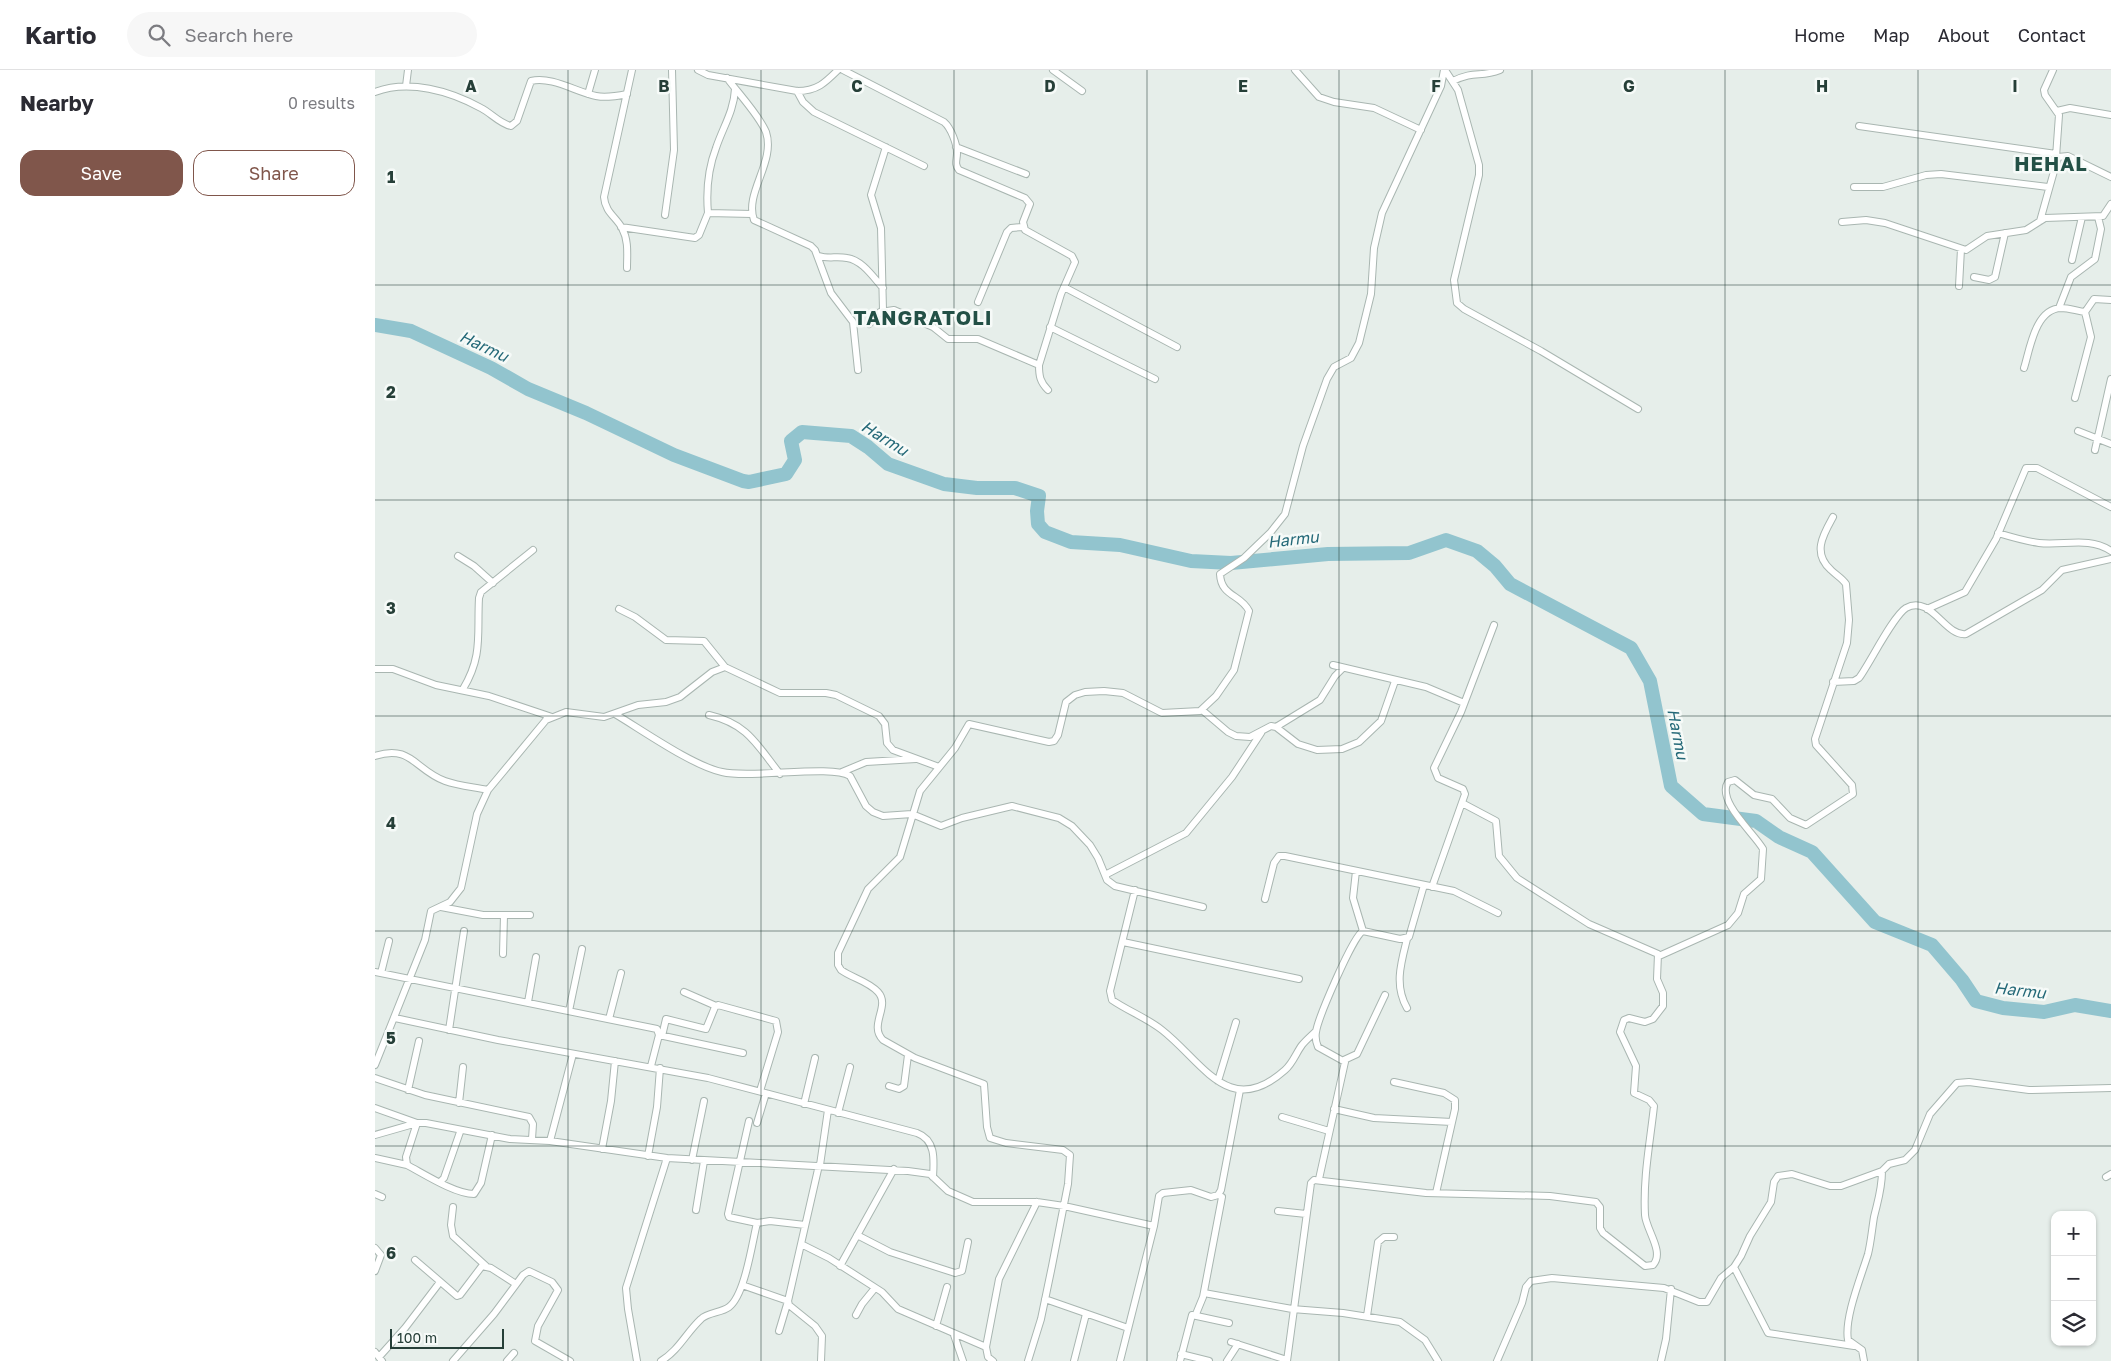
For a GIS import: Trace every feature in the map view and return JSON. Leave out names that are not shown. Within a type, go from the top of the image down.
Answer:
[{"type":"street","points":[[406,86],[408,70]]},
{"type":"street","points":[[588,94],[595,70]]},
{"type":"street","points":[[627,268],[627,246],[621,227],[609,213],[604,197],[632,70]]},
{"type":"street","points":[[665,215],[674,150],[672,70]]},
{"type":"street","points":[[697,70],[708,75],[797,91],[816,89],[838,70]]},
{"type":"street","points":[[843,70],[945,122],[951,129],[957,147],[955,162],[959,170],[1028,200],[1029,209],[1022,227]]},
{"type":"street","points":[[1053,70],[1082,91]]},
{"type":"street","points":[[1295,70],[1319,97],[1334,102],[1374,108],[1421,130]]},
{"type":"street","points":[[1028,1361],[1045,1299],[1064,1206],[1070,1166],[1069,1153],[990,1138],[987,1127],[984,1084],[908,1055],[890,1046],[880,1037],[877,1023],[882,1001],[879,993],[842,972],[838,963],[842,945],[868,889],[900,858],[920,791],[955,748],[969,724],[1041,742],[1053,741],[1058,735],[1065,704],[1070,698],[1078,694],[1116,691],[1162,712],[1189,713],[1202,710],[1219,692],[1235,667],[1249,615],[1245,604],[1224,589],[1220,574],[1244,558],[1281,521],[1285,514],[1301,455],[1327,379],[1334,368],[1351,358],[1359,343],[1371,294],[1374,248],[1382,213],[1441,86],[1444,70]]},
{"type":"street","points":[[1444,70],[1458,90],[1479,166],[1479,175],[1454,280],[1457,303],[1464,309],[1541,351],[1638,409]]},
{"type":"street","points":[[1453,81],[1467,71],[1495,72],[1500,70]]},
{"type":"street","points":[[2040,221],[2056,157],[2059,121],[2057,110],[2046,99],[2045,95],[2045,90],[2053,70]]},
{"type":"street","points":[[727,78],[762,126],[769,146],[752,206],[752,214],[758,223],[811,246],[819,256],[831,293],[853,322],[858,370]]},
{"type":"street","points":[[375,92],[406,86],[445,93],[464,99],[511,126],[517,121],[531,81],[543,81],[588,94],[612,97],[627,94]]},
{"type":"street","points":[[621,227],[695,238],[699,235],[708,213],[707,183],[716,148],[734,106],[735,89]]},
{"type":"street","points":[[797,91],[803,102],[814,112],[924,166]]},
{"type":"street","points":[[2057,110],[2070,108],[2111,115]]},
{"type":"street","points":[[1859,126],[2056,157],[2068,156],[2111,177]]},
{"type":"street","points":[[883,310],[881,228],[871,195],[886,147]]},
{"type":"street","points":[[957,147],[1026,174]]},
{"type":"street","points":[[1854,187],[1883,186],[1926,175],[1941,174],[2048,187]]},
{"type":"street","points":[[1843,222],[1866,220],[1885,223],[1966,250],[1987,236],[2026,230],[2040,221],[2051,217],[2098,217],[2107,212],[2111,204]]},
{"type":"street","points":[[708,213],[752,214]]},
{"type":"street","points":[[2072,260],[2082,217]]},
{"type":"street","points":[[2059,308],[2071,278],[2095,258],[2101,229],[2098,217]]},
{"type":"street","points":[[978,302],[1007,232],[1011,228],[1022,227],[1072,256],[1075,262],[1050,327],[1039,365],[1041,383],[1048,390]]},
{"type":"street","points":[[1974,277],[1989,280],[1995,277],[2005,233]]},
{"type":"street","points":[[1959,286],[1961,249]]},
{"type":"street","points":[[819,256],[846,258],[858,262],[883,288]]},
{"type":"street","points":[[1064,287],[1177,347]]},
{"type":"street","points":[[2075,398],[2091,337],[2085,312],[2093,299],[2111,300]]},
{"type":"street","points":[[2024,368],[2038,326],[2046,315],[2059,308],[2085,312]]},
{"type":"street","points":[[869,324],[883,310],[894,310],[933,327],[948,339],[978,338],[1039,365]]},
{"type":"street","points":[[1050,327],[1155,379]]},
{"type":"street","points":[[2095,450],[2111,379]]},
{"type":"street","points":[[2078,431],[2111,444]]},
{"type":"street","points":[[1927,609],[1965,592],[1998,533],[2023,473],[2031,467],[2037,468],[2111,507]]},
{"type":"street","points":[[1659,956],[1724,928],[1734,919],[1747,890],[1760,882],[1763,873],[1764,852],[1761,844],[1735,813],[1726,788],[1731,780],[1754,796],[1772,799],[1790,818],[1806,825],[1851,796],[1853,786],[1815,742],[1817,726],[1847,643],[1849,628],[1846,584],[1829,569],[1820,554],[1821,542],[1833,517]]},
{"type":"street","points":[[1998,533],[2038,543],[2087,542],[2103,546],[2111,551]]},
{"type":"street","points":[[463,689],[473,672],[477,656],[479,598],[483,589],[533,550]]},
{"type":"street","points":[[459,556],[493,583]]},
{"type":"street","points":[[1833,682],[1854,681],[1859,678],[1905,610],[1913,606],[1927,609],[1959,634],[1966,634],[2042,590],[2062,570],[2111,558]]},
{"type":"street","points":[[619,609],[635,617],[666,640],[705,641],[725,667],[780,693],[826,693],[879,716],[885,724],[887,743],[893,750],[939,767]]},
{"type":"street","points":[[1432,887],[1465,794],[1463,789],[1438,778],[1434,768],[1464,703],[1494,625]]},
{"type":"street","points":[[1333,665],[1426,687],[1464,703]]},
{"type":"street","points":[[375,1065],[411,979],[425,940],[431,911],[450,902],[463,885],[477,814],[488,790],[536,732],[552,717],[566,712],[597,717],[615,714],[638,705],[665,702],[679,697],[712,672],[725,667]]},
{"type":"street","points":[[1202,710],[1232,735],[1250,737],[1298,716],[1320,700],[1335,676],[1343,668]]},
{"type":"street","points":[[375,670],[393,669],[437,685],[463,689],[552,717]]},
{"type":"street","points":[[1276,727],[1291,740],[1317,750],[1342,749],[1356,744],[1381,721],[1395,681]]},
{"type":"street","points":[[615,714],[689,757],[719,772],[780,774],[843,772],[866,762],[921,759]]},
{"type":"street","points":[[709,716],[739,725],[780,774]]},
{"type":"street","points":[[1105,874],[1186,833],[1232,777],[1261,732]]},
{"type":"street","points":[[375,756],[389,752],[403,753],[421,768],[445,781],[488,790]]},
{"type":"street","points":[[843,772],[850,776],[858,794],[873,812],[883,816],[912,814],[939,826],[1012,806],[1054,816],[1072,826],[1081,835],[1098,858],[1105,874],[1115,886],[1203,907]]},
{"type":"street","points":[[1462,803],[1496,821],[1499,856],[1517,878],[1589,924],[1652,950],[1659,956]]},
{"type":"street","points":[[1265,899],[1273,863],[1279,856],[1454,891],[1498,913]]},
{"type":"street","points":[[1356,871],[1353,898],[1363,931]]},
{"type":"street","points":[[1407,1008],[1401,998],[1400,970],[1407,939],[1412,932],[1424,885]]},
{"type":"street","points":[[1135,890],[1110,991],[1112,1000],[1161,1029],[1226,1087],[1240,1090],[1254,1088],[1285,1070],[1302,1044],[1316,1031],[1340,971],[1357,936],[1363,931]]},
{"type":"street","points":[[440,906],[475,914],[530,915]]},
{"type":"street","points":[[503,954],[504,915]]},
{"type":"street","points":[[449,1030],[457,989],[464,931]]},
{"type":"street","points":[[1363,931],[1407,939]]},
{"type":"street","points":[[389,941],[378,973],[654,1028],[660,1036]]},
{"type":"street","points":[[1123,942],[1299,980]]},
{"type":"street","points":[[569,1011],[582,949]]},
{"type":"street","points":[[1231,1342],[1287,1360],[1292,1310],[1311,1183],[1319,1179],[1436,1193],[1551,1196],[1596,1202],[1600,1207],[1600,1228],[1603,1233],[1622,1245],[1641,1264],[1653,1265],[1658,1256],[1645,1217],[1644,1174],[1655,1106],[1649,1100],[1634,1093],[1636,1066],[1620,1032],[1624,1020],[1629,1018],[1645,1022],[1653,1019],[1663,1006],[1663,993],[1657,979],[1659,956]]},
{"type":"street","points":[[528,1002],[536,957]]},
{"type":"street","points":[[609,1019],[621,973]]},
{"type":"street","points":[[684,992],[716,1006],[777,1023],[778,1032],[757,1123]]},
{"type":"street","points":[[1344,1060],[1357,1054],[1385,995]]},
{"type":"street","points":[[651,1066],[666,1019],[706,1029],[716,1006]]},
{"type":"street","points":[[395,1018],[573,1054],[651,1066],[763,1092],[923,1135],[928,1139],[933,1152],[933,1177]]},
{"type":"street","points":[[1218,1081],[1236,1022]]},
{"type":"street","points":[[1316,1031],[1318,1047],[1344,1060]]},
{"type":"street","points":[[660,1036],[743,1053]]},
{"type":"street","points":[[407,1090],[419,1041]]},
{"type":"street","points":[[550,1141],[573,1054]]},
{"type":"street","points":[[889,1086],[899,1088],[903,1086],[908,1055]]},
{"type":"street","points":[[804,1104],[815,1058]]},
{"type":"street","points":[[1319,1179],[1344,1060]]},
{"type":"street","points":[[602,1149],[611,1101],[615,1061]]},
{"type":"street","points":[[459,1104],[463,1067]]},
{"type":"street","points":[[838,1113],[850,1067]]},
{"type":"street","points":[[648,1156],[657,1107],[660,1068]]},
{"type":"street","points":[[375,1078],[407,1090],[459,1104],[529,1117],[533,1124],[532,1139]]},
{"type":"street","points":[[1394,1082],[1452,1096],[1455,1104],[1436,1193]]},
{"type":"street","points":[[1497,1361],[1522,1303],[1526,1286],[1531,1281],[1553,1278],[1671,1289],[1694,1300],[1707,1302],[1721,1278],[1734,1268],[1757,1222],[1771,1202],[1774,1182],[1778,1176],[1792,1174],[1837,1186],[1882,1172],[1889,1164],[1905,1160],[1912,1154],[1930,1114],[1957,1083],[1969,1082],[2029,1090],[2111,1088]]},
{"type":"street","points":[[1120,1361],[1154,1226],[1158,1198],[1161,1194],[1191,1190],[1211,1197],[1216,1197],[1220,1193],[1240,1090]]},
{"type":"street","points":[[691,1160],[704,1101]]},
{"type":"street","points":[[375,1108],[417,1123],[648,1156],[691,1160],[819,1165],[928,1174],[948,1191],[973,1202],[1037,1202],[1064,1206],[1154,1226]]},
{"type":"street","points":[[779,1331],[788,1301],[819,1165],[828,1110]]},
{"type":"street","points":[[1334,1110],[1374,1118],[1452,1122]]},
{"type":"street","points":[[1282,1117],[1329,1131]]},
{"type":"street","points":[[749,1121],[727,1214],[729,1217],[757,1223],[770,1221],[805,1225]]},
{"type":"street","points":[[375,1135],[417,1123]]},
{"type":"street","points":[[407,1164],[406,1157],[417,1123]]},
{"type":"street","points":[[440,1182],[444,1178],[461,1132]]},
{"type":"street","points":[[375,1158],[407,1164],[440,1182],[468,1194],[476,1192],[492,1135]]},
{"type":"street","points":[[637,1361],[627,1309],[627,1288],[667,1158]]},
{"type":"street","points":[[696,1210],[704,1160]]},
{"type":"street","points":[[841,1266],[894,1170]]},
{"type":"street","points":[[1864,1361],[1863,1352],[1858,1346],[1848,1340],[1848,1333],[1853,1301],[1868,1253],[1875,1214],[1880,1199],[1882,1172]]},
{"type":"street","points":[[1209,1361],[1181,1358],[1189,1321],[1192,1315],[1196,1314],[1204,1293],[1222,1197]]},
{"type":"street","points":[[993,1361],[988,1357],[986,1347],[999,1280],[1037,1202]]},
{"type":"street","points":[[453,1207],[451,1225],[453,1236],[485,1266],[516,1284]]},
{"type":"street","points":[[1278,1211],[1306,1214]]},
{"type":"street","points":[[661,1361],[676,1350],[701,1318],[730,1306],[739,1294],[757,1223]]},
{"type":"street","points":[[857,1235],[890,1252],[955,1273],[962,1271],[968,1242]]},
{"type":"street","points":[[1367,1316],[1378,1242],[1385,1237],[1394,1237]]},
{"type":"street","points":[[801,1244],[841,1266],[885,1294],[898,1310],[986,1347]]},
{"type":"street","points":[[375,1248],[381,1257],[375,1271]]},
{"type":"street","points":[[415,1260],[458,1296],[480,1268],[485,1266]]},
{"type":"street","points":[[1734,1268],[1768,1333],[1858,1346]]},
{"type":"street","points":[[453,1361],[494,1314],[526,1271],[557,1287],[557,1295],[538,1326],[534,1338],[542,1346],[570,1361]]},
{"type":"street","points":[[379,1357],[405,1328],[440,1282]]},
{"type":"street","points":[[742,1285],[788,1301],[789,1305],[815,1326],[822,1336],[821,1361]]},
{"type":"street","points":[[936,1326],[947,1287]]},
{"type":"street","points":[[856,1315],[875,1288]]},
{"type":"street","points":[[1661,1361],[1666,1339],[1671,1289]]},
{"type":"street","points":[[1204,1293],[1292,1310],[1367,1316],[1400,1322],[1425,1340],[1437,1361]]},
{"type":"street","points":[[1045,1299],[1128,1328]]},
{"type":"street","points":[[1074,1361],[1086,1314]]},
{"type":"street","points":[[1196,1314],[1229,1323]]},
{"type":"street","points":[[954,1335],[963,1361]]},
{"type":"street","points":[[1227,1361],[1238,1344]]},
{"type":"street","points":[[507,1361],[514,1353]]},
{"type":"waterway","name":"Harmu","points":[[375,325],[411,331],[491,368],[528,389],[586,413],[674,455],[743,481],[749,482],[786,474],[795,460],[791,441],[802,432],[851,436],[888,464],[944,484],[977,488],[1015,488],[1039,496],[1038,524],[1045,532],[1071,542],[1120,545],[1191,561],[1231,563],[1328,554],[1409,553],[1446,540],[1477,551],[1495,566],[1510,584],[1631,648],[1650,681],[1671,786],[1703,814],[1756,821],[1779,837],[1812,852],[1875,922],[1932,945],[1962,980],[1976,1001],[2003,1008],[2044,1012],[2075,1005],[2111,1011]]},
{"type":"district","name":"HEHAL","points":[[2051,164]]},
{"type":"district","name":"TANGRATOLI","points":[[923,318]]}]
